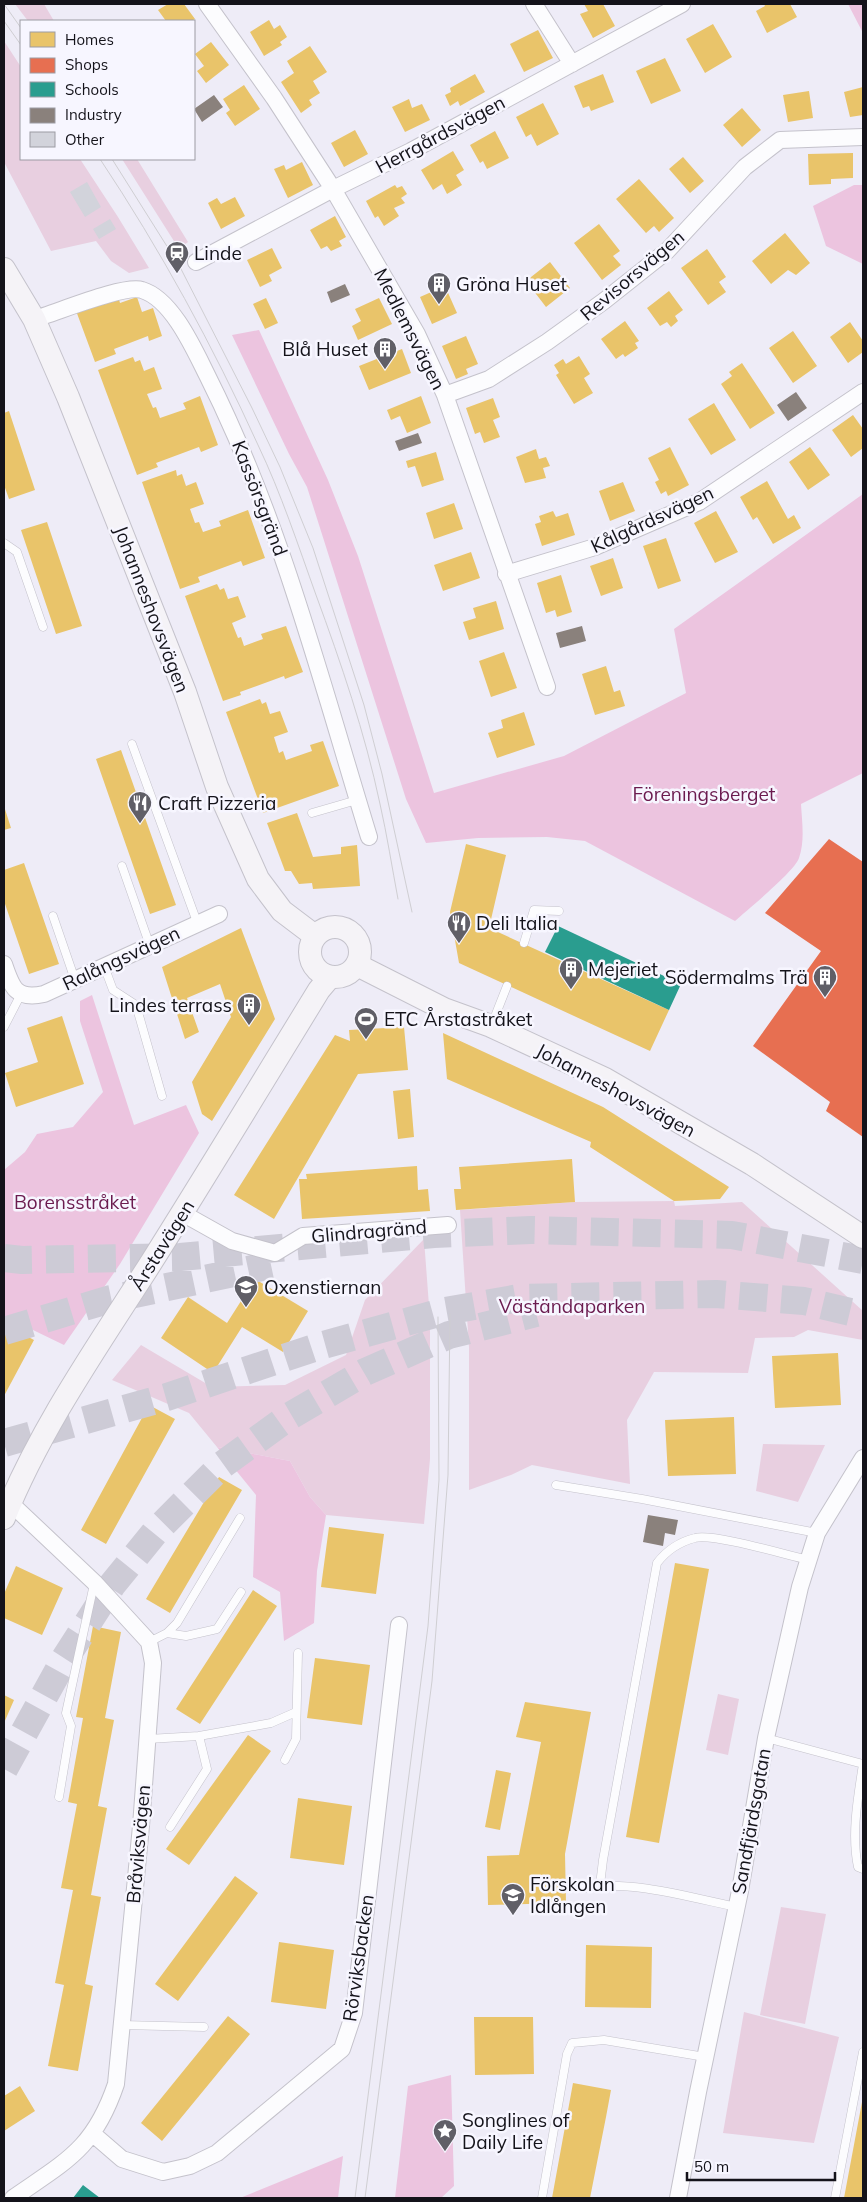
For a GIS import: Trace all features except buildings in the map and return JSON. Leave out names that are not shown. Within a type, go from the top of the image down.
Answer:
[{"type":"main road","name":"Johanneshovsvägen","points":[[4,269],[34,319],[68,397],[181,683],[218,787],[258,879],[282,911],[315,936]]},
{"type":"main road","points":[[333,926],[350,930],[360,944],[361,953],[358,963],[344,976],[330,977],[318,971],[311,960],[310,946],[315,936],[325,928],[333,926]]},
{"type":"main road","name":"Johanneshovsvägen","points":[[358,963],[365,969],[444,1010],[491,1026],[605,1079],[752,1164],[863,1237]]},
{"type":"main road","name":"Årstavägen","points":[[6,1506],[57,1410],[182,1213],[319,990],[330,977]]},
{"type":"street","name":"Medlemsvägen","points":[[208,4],[274,98],[333,188],[417,334],[444,396],[547,687]]},
{"type":"street","points":[[534,4],[572,64]]},
{"type":"street","name":"Herrgårdsvägen","points":[[196,262],[333,188],[411,151],[682,4]]},
{"type":"street","name":"Revisorsvägen","points":[[444,396],[489,379],[547,342],[604,301],[667,251],[745,167],[780,140],[863,137]]},
{"type":"street","name":"Kassörsgränd","points":[[34,319],[124,290],[141,289],[154,295],[178,322],[232,424],[274,528],[327,692],[369,837]]},
{"type":"street","name":"Kålgårdsvägen","points":[[506,574],[595,547],[699,502],[863,392]]},
{"type":"street","name":"Ralångsvägen","points":[[21,994],[32,996],[44,994],[150,946],[197,922],[218,914]]},
{"type":"street","points":[[4,964],[14,989],[21,994]]},
{"type":"street","name":"Glindragränd","points":[[182,1213],[232,1241],[275,1253],[303,1236],[448,1225]]},
{"type":"street","name":"Sandfjärdsgatan","points":[[678,2198],[740,1891],[766,1738],[800,1587],[817,1533],[863,1458]]},
{"type":"street","points":[[6,1506],[94,1582],[149,1642]]},
{"type":"street","name":"Rörviksbacken","points":[[93,2134],[122,2159],[130,2162],[163,2172],[190,2166],[217,2153],[342,2049],[354,2013],[399,1626]]},
{"type":"street","name":"Bråviksvägen","points":[[13,2198],[73,2156],[93,2134],[108,2107],[116,2084],[148,1739],[153,1663],[149,1642]]},
{"type":"lane","points":[[4,544],[17,552],[43,627]]},
{"type":"lane","points":[[132,744],[197,922]]},
{"type":"lane","points":[[312,813],[358,800]]},
{"type":"lane","points":[[122,866],[150,946]]},
{"type":"lane","points":[[524,943],[534,910],[559,911]]},
{"type":"lane","points":[[53,916],[75,980]]},
{"type":"lane","points":[[104,966],[113,990],[136,1005],[162,1096]]},
{"type":"lane","points":[[491,1026],[507,986]]},
{"type":"lane","points":[[4,1027],[21,994]]},
{"type":"lane","points":[[556,1485],[633,1497],[817,1533]]},
{"type":"lane","points":[[149,1642],[167,1632],[176,1623],[240,1518]]},
{"type":"lane","points":[[600,1885],[602,1860],[657,1563],[665,1552],[677,1544],[697,1537],[728,1541],[809,1560]]},
{"type":"lane","points":[[59,1797],[72,1726],[66,1713],[94,1582]]},
{"type":"lane","points":[[167,1632],[186,1636],[217,1629],[241,1592]]},
{"type":"lane","points":[[285,1760],[296,1738],[298,1653]]},
{"type":"lane","points":[[148,1739],[199,1736],[271,1723],[296,1712]]},
{"type":"lane","points":[[170,1827],[207,1769],[199,1736]]},
{"type":"lane","points":[[766,1738],[863,1764],[854,1852],[858,1867],[863,1869]]},
{"type":"lane","points":[[585,1888],[600,1885],[671,1893],[736,1907]]},
{"type":"lane","points":[[122,2025],[204,2027]]},
{"type":"lane","points":[[542,2198],[567,2054],[572,2043],[604,2040],[705,2057]]},
{"type":"lane","points":[[835,2198],[863,2052]]},
{"type":"green space","points":[[15,4],[44,4],[53,20],[27,20]]},
{"type":"green space","points":[[848,4],[863,4],[863,33]]},
{"type":"green space","points":[[4,41],[20,65],[20,160],[81,160],[149,268],[129,273],[111,261],[96,241],[51,251],[4,162]]},
{"type":"green space","points":[[123,160],[138,160],[188,242],[179,249]]},
{"type":"green space","points":[[854,185],[863,185],[863,264],[826,246],[813,206]]},
{"type":"green space","name":"Föreningsberget","points":[[259,330],[328,480],[358,556],[434,793],[564,756],[686,693],[674,629],[863,494],[863,773],[801,804],[803,838],[799,858],[780,881],[735,921],[585,841],[547,837],[478,838],[426,843],[406,799],[307,487],[289,454],[232,335]]},
{"type":"green space","name":"Borensstråket","points":[[92,995],[134,1125],[186,1105],[199,1133],[120,1264],[64,1345],[4,1316],[4,1170],[25,1152],[37,1134],[73,1127],[103,1092],[80,1021],[80,1001]]},
{"type":"green space","name":"Väständaparken","points":[[674,1201],[675,1206],[742,1202],[863,1311],[863,1340],[808,1330],[794,1337],[755,1338],[748,1373],[654,1372],[627,1420],[630,1484],[532,1465],[511,1475],[469,1490],[469,1347],[460,1210],[575,1202]]},
{"type":"green space","points":[[424,1239],[430,1319],[430,1459],[424,1524],[326,1515],[310,1497],[290,1461],[217,1447],[189,1413],[112,1380],[141,1345],[212,1387],[285,1385],[346,1355],[365,1300]]},
{"type":"green space","points":[[763,1444],[825,1445],[798,1502],[756,1491]]},
{"type":"green space","points":[[217,1447],[290,1461],[310,1497],[326,1515],[317,1571],[314,1623],[284,1641],[280,1592],[253,1577],[256,1495]]},
{"type":"green space","points":[[718,1694],[739,1699],[728,1755],[706,1750]]},
{"type":"green space","points":[[781,1907],[826,1914],[805,2024],[760,2015]]},
{"type":"green space","points":[[744,2012],[839,2037],[814,2143],[723,2133]]},
{"type":"green space","points":[[451,2075],[454,2186],[441,2198],[395,2198],[408,2086]]},
{"type":"green space","points":[[343,2156],[338,2198],[240,2198]]},
{"type":"tunnel","points":[[4,1258],[22,1260],[180,1257],[434,1234],[531,1230],[732,1235],[863,1260]]},
{"type":"tunnel","points":[[4,1331],[111,1299],[271,1265]]},
{"type":"tunnel","points":[[4,1443],[167,1397],[320,1346],[446,1311],[519,1298],[716,1294],[804,1301],[863,1315]]},
{"type":"tunnel","points":[[4,1769],[64,1660],[112,1585],[156,1531],[222,1465],[290,1416],[365,1372],[449,1335],[536,1313]]},
{"type":"tram line","points":[[4,4],[20,27]]},
{"type":"tram line","points":[[4,21],[20,44]]},
{"type":"tram line","points":[[101,160],[144,228],[185,299],[223,371],[266,463],[289,519],[360,725],[380,804],[398,899]]},
{"type":"tram line","points":[[113,160],[180,267],[280,467],[313,548],[364,705],[382,774],[412,912]]},
{"type":"tram line","points":[[365,2198],[432,1681],[448,1475],[450,1314]]},
{"type":"tram line","points":[[355,2198],[428,1626],[439,1480],[438,1317]]},
{"type":"place","name":"Linde","points":[[177,274]]},
{"type":"place","name":"Gröna Huset","points":[[439,305]]},
{"type":"place","name":"Blå Huset","points":[[385,370]]},
{"type":"place","name":"Craft Pizzeria","points":[[140,824]]},
{"type":"place","name":"Deli Italia","points":[[459,944]]},
{"type":"place","name":"Mejeriet","points":[[571,990]]},
{"type":"place","name":"Södermalms Trä","points":[[825,998]]},
{"type":"place","name":"Lindes terrass","points":[[249,1026]]},
{"type":"place","name":"ETC Årstastråket","points":[[366,1040]]},
{"type":"place","name":"Oxenstiernan","points":[[246,1308]]},
{"type":"place","name":"Förskolan Idlången","points":[[513,1916]]},
{"type":"place","name":"Songlines of Daily Life","points":[[445,2152]]}]
